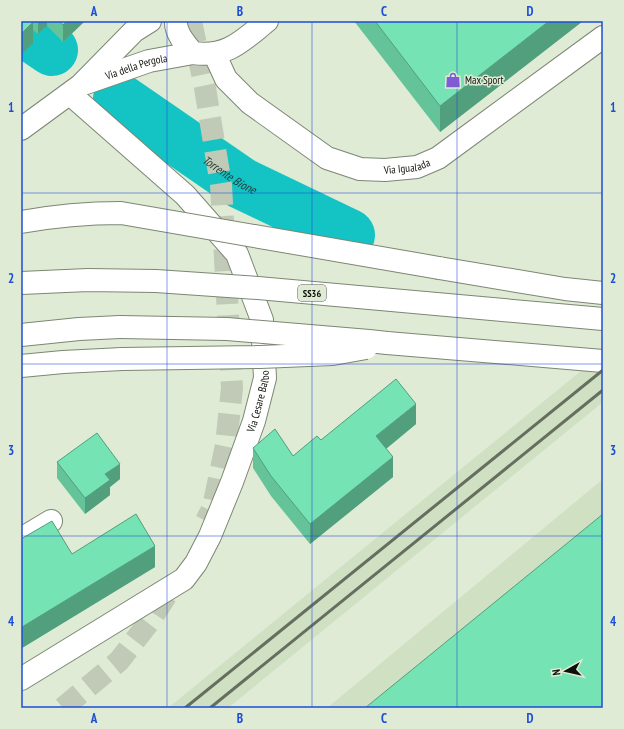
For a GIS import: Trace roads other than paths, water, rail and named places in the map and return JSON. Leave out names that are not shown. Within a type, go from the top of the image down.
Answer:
[{"type":"main road","name":"Via della Pergola","points":[[21,129],[76,90],[134,32],[150,21]]},
{"type":"main road","points":[[176,21],[176,25],[182,40],[194,54]]},
{"type":"main road","points":[[215,54],[231,49],[267,21]]},
{"type":"main road","name":"Via Igualada","points":[[215,54],[226,79],[250,103],[327,158],[360,169],[385,170],[417,167],[438,158],[603,37]]},
{"type":"main road","name":"Via della Pergola","points":[[76,90],[149,61],[194,54],[215,54]]},
{"type":"main road","name":"Via Cesare Balbo","points":[[21,679],[184,579],[196,563],[210,536],[232,482],[254,421],[265,378],[262,320],[237,254],[185,195],[76,90]]},
{"type":"main road","points":[[21,222],[59,216],[94,213],[121,213],[446,270],[565,289],[603,292]]},
{"type":"main road","name":"SS36","points":[[21,283],[88,280],[156,281],[258,288],[603,319]]},
{"type":"main road","points":[[21,335],[79,329],[120,327],[219,329],[603,361]]},
{"type":"main road","points":[[21,366],[108,360],[333,354],[387,343]]},
{"type":"main road","points":[[21,539],[50,521]]},
{"type":"waterway","name":"Torrente Bione","points":[[21,29],[52,50]]},
{"type":"waterway","name":"Torrente Bione","points":[[119,99],[241,183],[349,235]]},
{"type":"tunnel","points":[[191,21],[205,88],[221,185],[232,388],[226,445],[213,507],[206,521]]},
{"type":"tunnel","points":[[63,708],[119,661],[150,621],[175,582]]},
{"type":"railway","points":[[185,708],[603,370]]},
{"type":"railway","points":[[210,708],[603,390]]},
{"type":"place","name":"Max Sport","points":[[453,80]]}]
